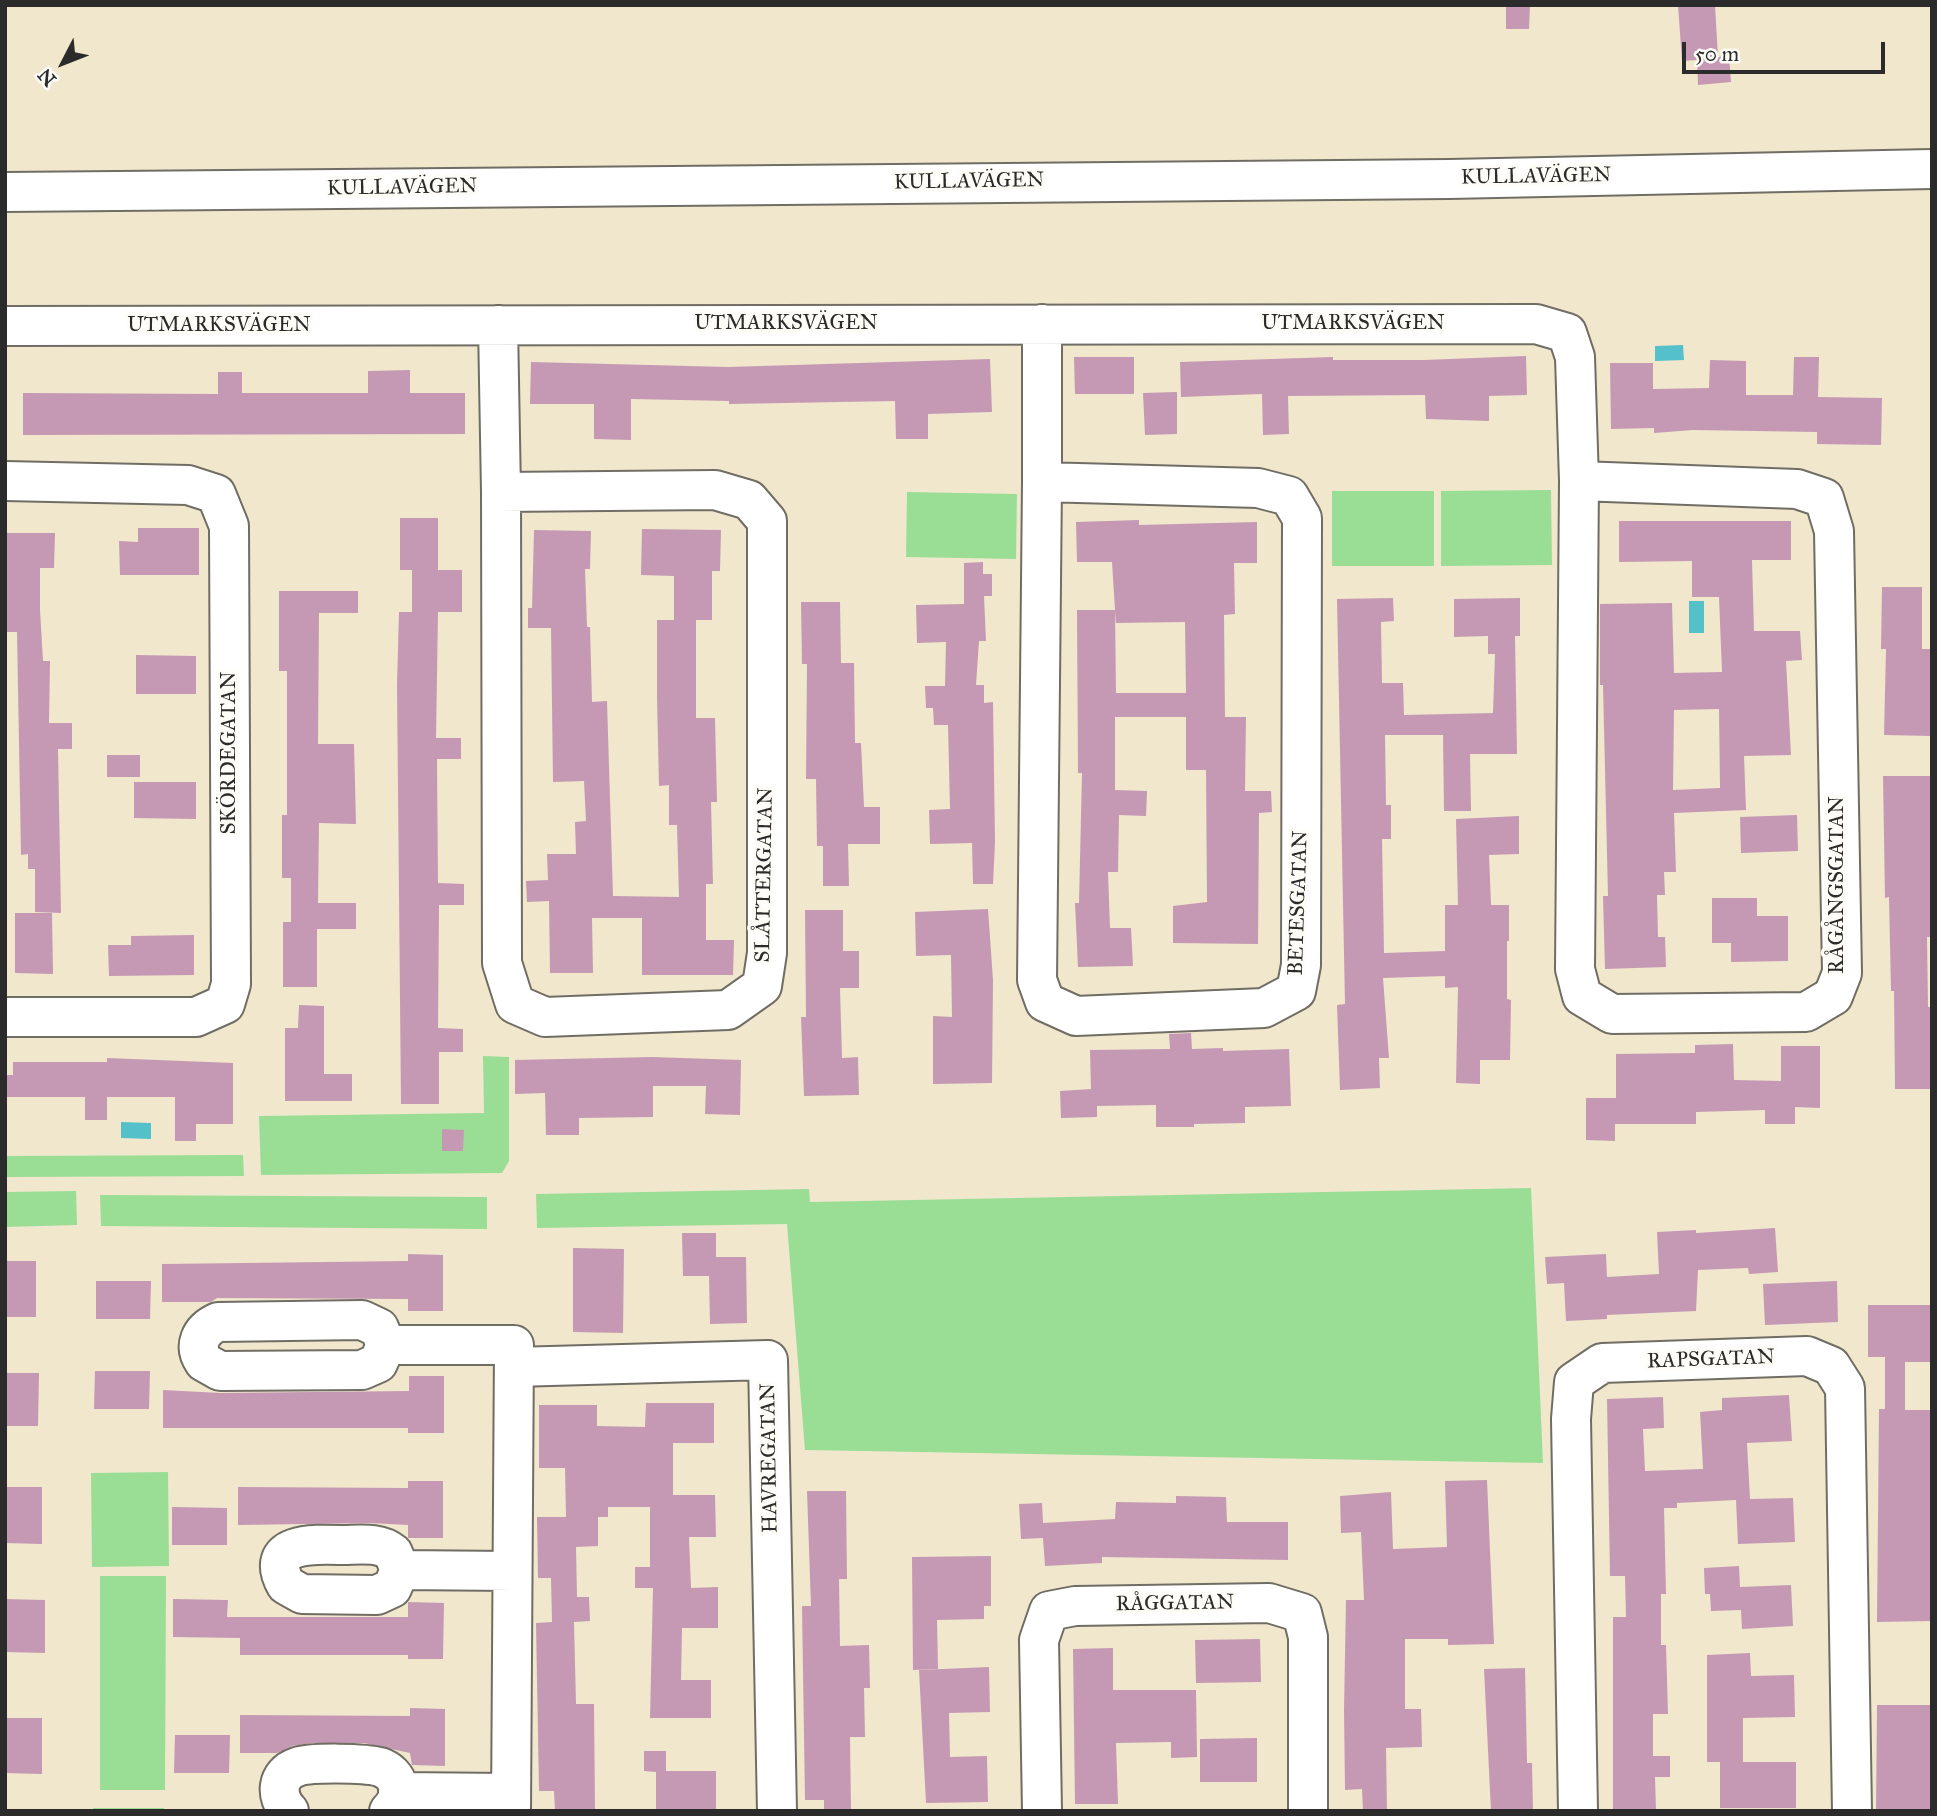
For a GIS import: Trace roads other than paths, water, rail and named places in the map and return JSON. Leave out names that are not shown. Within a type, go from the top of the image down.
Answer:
[{"type":"street","name":"KULLAVÄGEN","points":[[5,191],[1449,179],[1932,169]]},
{"type":"street","name":"SLÅTTERGATAN","points":[[498,324],[502,963],[515,1004],[545,1017],[729,1010],[762,986],[767,953],[767,521],[748,500],[715,490],[501,492]]},
{"type":"street","name":"BETESGATAN","points":[[1042,324],[1037,980],[1045,1002],[1076,1016],[1264,1008],[1296,991],[1301,965],[1302,519],[1289,496],[1258,488],[1042,482]]},
{"type":"street","name":"UTMARKSVÄGEN","points":[[5,326],[1536,324],[1567,333]]},
{"type":"street","name":"RÅGÅNGSGATAN","points":[[1567,333],[1575,357],[1579,481],[1575,969],[1582,996],[1612,1014],[1807,1012],[1833,996],[1842,973],[1834,531],[1824,498],[1797,489],[1579,481]]},
{"type":"street","name":"SKÖRDEGATAN","points":[[5,481],[188,485],[216,494],[229,526],[231,984],[225,1004],[195,1017],[5,1017]]},
{"type":"street","points":[[289,1811],[281,1800],[280,1785],[288,1772],[298,1766],[377,1767],[392,1774],[394,1801],[511,1802],[514,1345],[386,1345]]},
{"type":"street","name":"RAPSGATAN","points":[[1578,1811],[1571,1419],[1574,1382],[1602,1363],[1807,1356],[1831,1366],[1845,1388],[1852,1811]]},
{"type":"street","name":"HAVREGATAN","points":[[514,1367],[768,1360],[777,1811]]},
{"type":"street","points":[[400,1570],[512,1571]]},
{"type":"street","name":"RÅGGATAN","points":[[1042,1811],[1039,1640],[1049,1611],[1075,1606],[1269,1603],[1302,1613],[1308,1637],[1308,1811]]},
{"type":"water","points":[[1683,345],[1684,360],[1655,361],[1655,346]]},
{"type":"water","points":[[1689,601],[1704,601],[1704,633],[1689,633]]},
{"type":"water","points":[[121,1122],[151,1123],[151,1139],[121,1138]]}]
